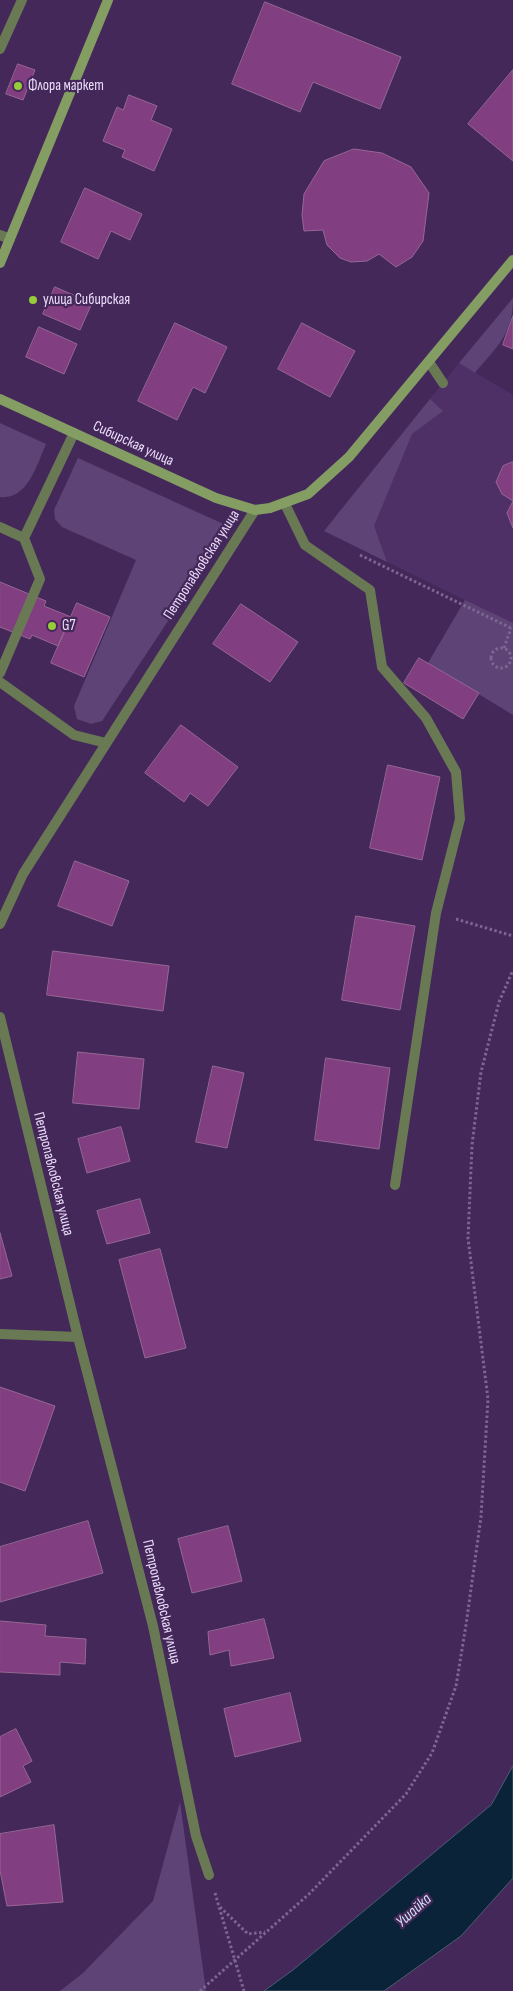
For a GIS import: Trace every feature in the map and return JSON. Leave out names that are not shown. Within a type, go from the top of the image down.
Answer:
[{"type":"main road","points":[[0,263],[5,237],[108,0]]},
{"type":"main road","name":"Петропавловская улица","points":[[255,510],[284,504],[308,494],[350,457],[513,260]]},
{"type":"main road","name":"Сибирская улица","points":[[0,399],[216,498],[255,510]]},
{"type":"street","points":[[0,49],[22,0]]},
{"type":"street","points":[[428,362],[443,383]]},
{"type":"street","points":[[24,538],[74,433]]},
{"type":"street","points":[[284,504],[306,546],[370,590],[382,667],[426,718],[456,772],[460,818],[436,913],[395,1185]]},
{"type":"street","name":"Петропавловская улица","points":[[0,924],[23,874],[255,510]]},
{"type":"street","points":[[0,527],[24,538],[40,579],[0,672]]},
{"type":"street","points":[[0,682],[74,735],[106,742]]},
{"type":"street","name":"Петропавловская улица","points":[[0,1017],[78,1338],[153,1626],[196,1836],[209,1876]]},
{"type":"street","points":[[0,1334],[78,1338]]},
{"type":"path","points":[[356,553],[512,628],[504,648],[495,651],[492,660],[498,667],[508,666],[513,670]]},
{"type":"path","points":[[504,648],[509,652],[511,658],[508,666]]},
{"type":"path","points":[[436,913],[513,936]]},
{"type":"path","points":[[200,1991],[309,1894],[406,1794],[432,1753],[456,1686],[482,1517],[488,1399],[468,1238],[472,1145],[481,1072],[499,1002],[513,970]]},
{"type":"path","points":[[244,1991],[220,1906],[248,1934],[266,1932]]},
{"type":"shaded area","points":[[513,298],[507,331],[490,355],[475,373],[459,363]]},
{"type":"shaded area","points":[[459,363],[513,395],[513,715],[428,663],[465,600],[324,531]]},
{"type":"shaded area","points":[[430,399],[443,411],[412,434],[374,526],[387,562],[324,531]]},
{"type":"shaded area","points":[[0,423],[46,444],[35,470],[24,487],[18,493],[0,497]]},
{"type":"shaded area","points":[[78,458],[230,527],[102,721],[91,724],[77,719],[74,706],[136,560],[62,527],[55,519],[54,510]]},
{"type":"shaded area","points":[[465,600],[513,623],[513,715],[428,663]]},
{"type":"shaded area","points":[[180,1802],[206,1991],[60,1991],[83,1973],[153,1901]]},
{"type":"water","name":"Ушайка","points":[[513,1766],[513,1878],[461,1936],[384,1991],[264,1991],[293,1970],[491,1805]]},
{"type":"building","points":[[265,2],[401,57],[380,109],[313,82],[300,112],[232,84]]},
{"type":"building","points":[[18,64],[35,70],[23,100],[6,94]]},
{"type":"building","points":[[513,70],[513,161],[468,124]]},
{"type":"building","points":[[129,95],[157,106],[151,120],[172,129],[154,171],[122,157],[125,150],[103,141],[117,107],[123,110]]},
{"type":"building","points":[[354,149],[382,153],[411,167],[429,193],[423,241],[412,257],[396,267],[379,254],[367,261],[351,262],[340,258],[327,245],[323,230],[304,231],[302,215],[304,194],[324,161]]},
{"type":"building","points":[[85,188],[142,214],[130,240],[111,231],[98,259],[61,242]]},
{"type":"building","points":[[55,287],[92,303],[80,330],[43,314]]},
{"type":"building","points":[[513,316],[513,349],[503,345]]},
{"type":"building","points":[[175,323],[227,347],[205,393],[193,387],[177,420],[138,401]]},
{"type":"building","points":[[302,323],[355,351],[330,397],[278,369]]},
{"type":"building","points":[[39,327],[77,344],[64,374],[26,357]]},
{"type":"building","points":[[513,462],[513,501],[502,494],[496,482],[503,466]]},
{"type":"building","points":[[513,501],[513,528],[507,513]]},
{"type":"building","points":[[0,582],[46,601],[44,606],[71,617],[58,646],[32,635],[30,639],[0,627]]},
{"type":"building","points":[[77,603],[110,617],[84,677],[51,663]]},
{"type":"building","points":[[241,604],[298,642],[270,682],[213,644]]},
{"type":"building","points":[[419,658],[479,693],[463,719],[404,683]]},
{"type":"building","points":[[181,725],[238,767],[208,806],[190,793],[184,802],[145,773]]},
{"type":"building","points":[[388,765],[440,777],[422,860],[370,848]]},
{"type":"building","points":[[75,861],[129,881],[112,926],[58,906]]},
{"type":"building","points":[[356,916],[415,926],[400,1010],[342,1000]]},
{"type":"building","points":[[53,951],[169,966],[163,1011],[47,995]]},
{"type":"building","points":[[78,1052],[144,1059],[139,1109],[73,1103]]},
{"type":"building","points":[[326,1058],[390,1068],[379,1149],[315,1140]]},
{"type":"building","points":[[213,1066],[244,1073],[227,1148],[196,1142]]},
{"type":"building","points":[[121,1127],[130,1161],[87,1173],[78,1139]]},
{"type":"building","points":[[140,1199],[150,1233],[107,1244],[97,1211]]},
{"type":"building","points":[[0,1233],[12,1276],[0,1279]]},
{"type":"building","points":[[160,1249],[186,1348],[145,1358],[119,1260]]},
{"type":"building","points":[[0,1387],[55,1406],[25,1491],[0,1482]]},
{"type":"building","points":[[88,1521],[103,1573],[0,1602],[0,1547]]},
{"type":"building","points":[[228,1526],[242,1581],[192,1593],[178,1539]]},
{"type":"building","points":[[264,1619],[274,1658],[231,1666],[229,1650],[210,1655],[208,1632]]},
{"type":"building","points":[[0,1621],[46,1625],[45,1636],[86,1639],[85,1664],[60,1662],[60,1675],[0,1672]]},
{"type":"building","points":[[290,1693],[301,1741],[235,1757],[224,1709]]},
{"type":"building","points":[[16,1729],[32,1761],[23,1766],[31,1782],[0,1797],[0,1737]]},
{"type":"building","points":[[54,1825],[63,1902],[7,1906],[0,1870],[0,1834]]},
{"type":"place","name":"Флора маркет","points":[[18,86]]},
{"type":"place","name":"улица Сибирская","points":[[33,300]]},
{"type":"place","name":"G7","points":[[52,626]]}]
